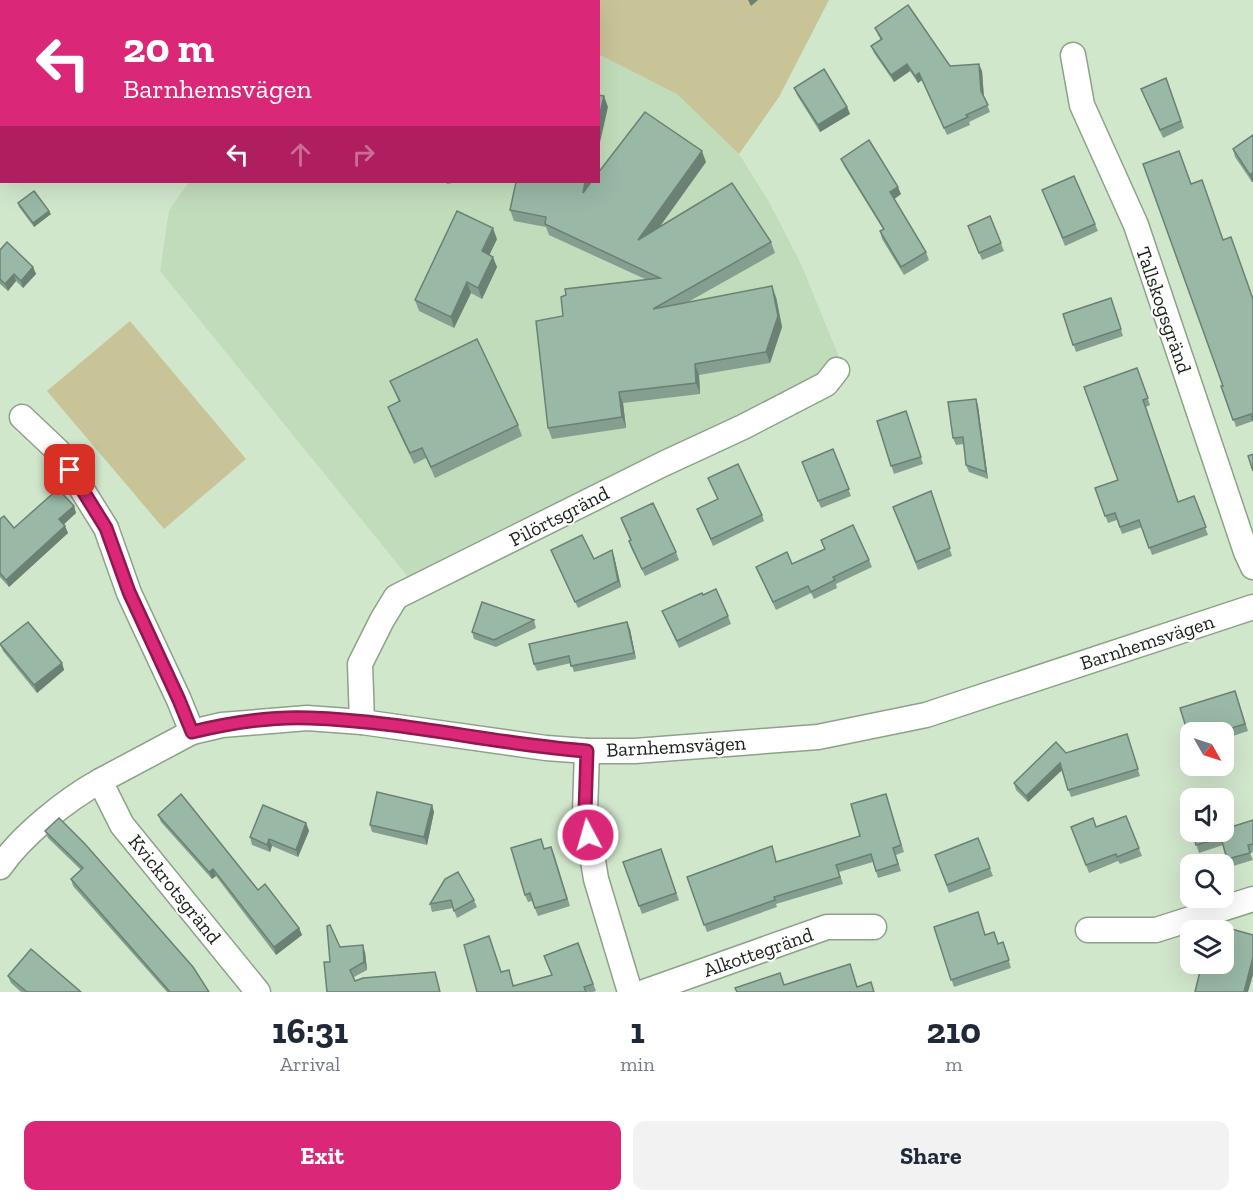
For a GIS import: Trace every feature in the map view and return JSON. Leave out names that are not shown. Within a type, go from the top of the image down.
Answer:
[{"type":"street","name":"Tallskogsgränd","points":[[1073,55],[1082,105],[1136,225],[1242,541],[1253,567]]},
{"type":"street","name":"Pilörtsgränd","points":[[362,722],[360,664],[396,597],[663,464],[743,427],[826,384],[837,370]]},
{"type":"street","points":[[0,867],[8,856],[73,797],[192,732],[129,592],[106,528],[58,451],[22,417]]},
{"type":"street","name":"Barnhemsvägen","points":[[192,732],[254,721],[308,718],[362,722],[546,748],[587,751],[635,751],[818,737],[926,715],[1253,607]]},
{"type":"street","points":[[587,751],[585,812],[596,879],[630,992]]},
{"type":"street","name":"Kvickrotsgränd","points":[[100,781],[122,825],[258,992]]},
{"type":"street","points":[[1088,930],[1156,930],[1253,899]]},
{"type":"street","name":"Alkottegränd","points":[[644,992],[827,927],[874,927]]},
{"type":"shaded area","points":[[600,0],[829,0],[779,97],[739,154],[677,94],[600,56]]},
{"type":"shaded area","points":[[600,56],[602,56],[678,94],[739,154],[768,200],[801,264],[842,364],[417,588],[160,271],[169,210],[188,183],[600,183]]},
{"type":"shaded area","points":[[130,321],[246,459],[164,529],[47,391]]},
{"type":"building","points":[[908,5],[950,66],[979,64],[981,91],[988,105],[944,128],[919,73],[915,76],[907,64],[891,75],[871,46],[882,39],[875,28]]},
{"type":"building","points":[[824,69],[847,107],[818,125],[794,88]]},
{"type":"building","points":[[1166,78],[1181,121],[1160,130],[1141,89]]},
{"type":"building","points":[[600,95],[604,96],[600,113]]},
{"type":"building","points":[[645,112],[702,151],[638,240],[732,183],[771,242],[653,309],[772,286],[778,316],[766,352],[695,364],[696,383],[619,392],[622,417],[548,428],[536,321],[563,316],[561,297],[566,295],[565,289],[660,278],[545,224],[546,217],[510,210],[516,183],[585,183],[583,193],[590,183],[600,183],[600,170]]},
{"type":"building","points":[[1253,135],[1253,172],[1250,175],[1233,149]]},
{"type":"building","points":[[869,140],[898,187],[890,192],[926,252],[901,267],[880,231],[884,229],[841,159]]},
{"type":"building","points":[[1179,151],[1191,184],[1202,180],[1223,240],[1231,237],[1253,299],[1253,421],[1251,414],[1233,420],[1221,386],[1223,386],[1143,164]]},
{"type":"building","points":[[1074,176],[1095,224],[1063,238],[1042,190]]},
{"type":"building","points":[[34,191],[49,211],[33,223],[18,203]]},
{"type":"building","points":[[457,211],[493,228],[482,251],[493,257],[478,288],[467,282],[451,317],[415,300]]},
{"type":"building","points":[[990,216],[1001,243],[979,253],[968,226]]},
{"type":"building","points":[[7,242],[33,267],[21,281],[14,274],[5,284],[0,279],[0,250]]},
{"type":"building","points":[[1111,298],[1121,329],[1073,345],[1063,314]]},
{"type":"building","points":[[477,339],[518,425],[431,467],[422,448],[410,453],[388,407],[400,401],[390,381]]},
{"type":"building","points":[[1137,368],[1148,398],[1143,400],[1178,502],[1194,496],[1206,527],[1149,548],[1139,520],[1120,527],[1115,513],[1105,516],[1095,488],[1118,480],[1084,387]]},
{"type":"building","points":[[976,399],[986,472],[966,465],[963,437],[953,438],[948,402]]},
{"type":"building","points":[[906,411],[921,457],[891,466],[877,421]]},
{"type":"building","points":[[833,449],[849,489],[818,501],[802,462]]},
{"type":"building","points":[[1253,454],[1253,471],[1248,456]]},
{"type":"building","points":[[738,464],[762,515],[711,539],[697,509],[718,499],[708,478]]},
{"type":"building","points":[[58,489],[74,506],[59,519],[65,526],[6,580],[0,573],[0,519],[4,516],[14,528]]},
{"type":"building","points":[[931,491],[950,548],[916,562],[893,507]]},
{"type":"building","points":[[653,503],[676,552],[642,569],[621,518]]},
{"type":"building","points":[[853,525],[869,560],[833,577],[835,580],[811,592],[808,586],[773,602],[756,567],[787,552],[792,564],[825,549],[821,540]]},
{"type":"building","points":[[582,535],[594,559],[612,550],[618,581],[575,602],[551,550]]},
{"type":"building","points":[[716,589],[728,616],[677,641],[662,611]]},
{"type":"building","points":[[482,602],[534,620],[494,640],[472,632]]},
{"type":"building","points":[[28,622],[62,663],[34,685],[0,644]]},
{"type":"building","points":[[627,622],[634,653],[571,666],[569,656],[534,664],[529,644]]},
{"type":"building","points":[[1235,691],[1245,724],[1234,727],[1234,722],[1184,722],[1180,708]]},
{"type":"building","points":[[1127,734],[1138,769],[1068,790],[1060,763],[1026,796],[1014,783],[1056,742],[1066,753]]},
{"type":"building","points":[[377,792],[432,805],[424,837],[370,825]]},
{"type":"building","points":[[181,794],[258,890],[265,884],[299,928],[274,947],[213,869],[209,872],[158,815]]},
{"type":"building","points":[[886,794],[901,845],[893,848],[898,864],[876,871],[871,854],[836,865],[840,877],[774,897],[775,900],[704,925],[687,877],[772,846],[776,862],[860,836],[851,804]]},
{"type":"building","points":[[263,805],[306,823],[296,850],[269,839],[267,845],[250,837]]},
{"type":"building","points":[[1126,816],[1139,848],[1117,857],[1116,854],[1086,865],[1071,827],[1093,818],[1096,827]]},
{"type":"building","points":[[59,818],[85,844],[193,967],[209,992],[170,992],[71,879],[83,868],[45,831]]},
{"type":"building","points":[[1253,820],[1253,844],[1248,845],[1250,853],[1234,857],[1234,854],[1226,854],[1222,842],[1234,842],[1234,826]]},
{"type":"building","points":[[978,838],[990,868],[947,885],[935,855]]},
{"type":"building","points":[[541,839],[544,849],[551,847],[567,899],[535,908],[530,893],[525,895],[511,848]]},
{"type":"building","points":[[661,849],[676,893],[639,906],[623,862]]},
{"type":"building","points":[[458,872],[474,900],[454,911],[451,900],[430,904],[445,879]]},
{"type":"building","points":[[978,912],[985,935],[994,932],[998,944],[1003,942],[1009,960],[951,980],[934,927]]},
{"type":"building","points":[[330,925],[340,947],[363,945],[364,962],[350,970],[355,981],[363,978],[435,972],[440,992],[327,992],[324,962],[330,962],[327,926]]},
{"type":"building","points":[[1234,930],[1253,935],[1253,957],[1244,992],[1195,992],[1199,974],[1234,974]]},
{"type":"building","points":[[489,936],[501,972],[509,970],[513,986],[552,975],[544,956],[578,943],[593,984],[584,987],[586,992],[477,992],[464,945]]},
{"type":"building","points":[[31,949],[81,992],[27,992],[8,976]]},
{"type":"building","points":[[850,964],[857,987],[871,982],[874,992],[737,992],[735,988],[780,973],[784,985]]},
{"type":"route","points":[[70,470],[106,528],[129,592],[192,732],[254,721],[308,718],[362,722],[546,748],[587,751],[585,812],[588,835]]}]
